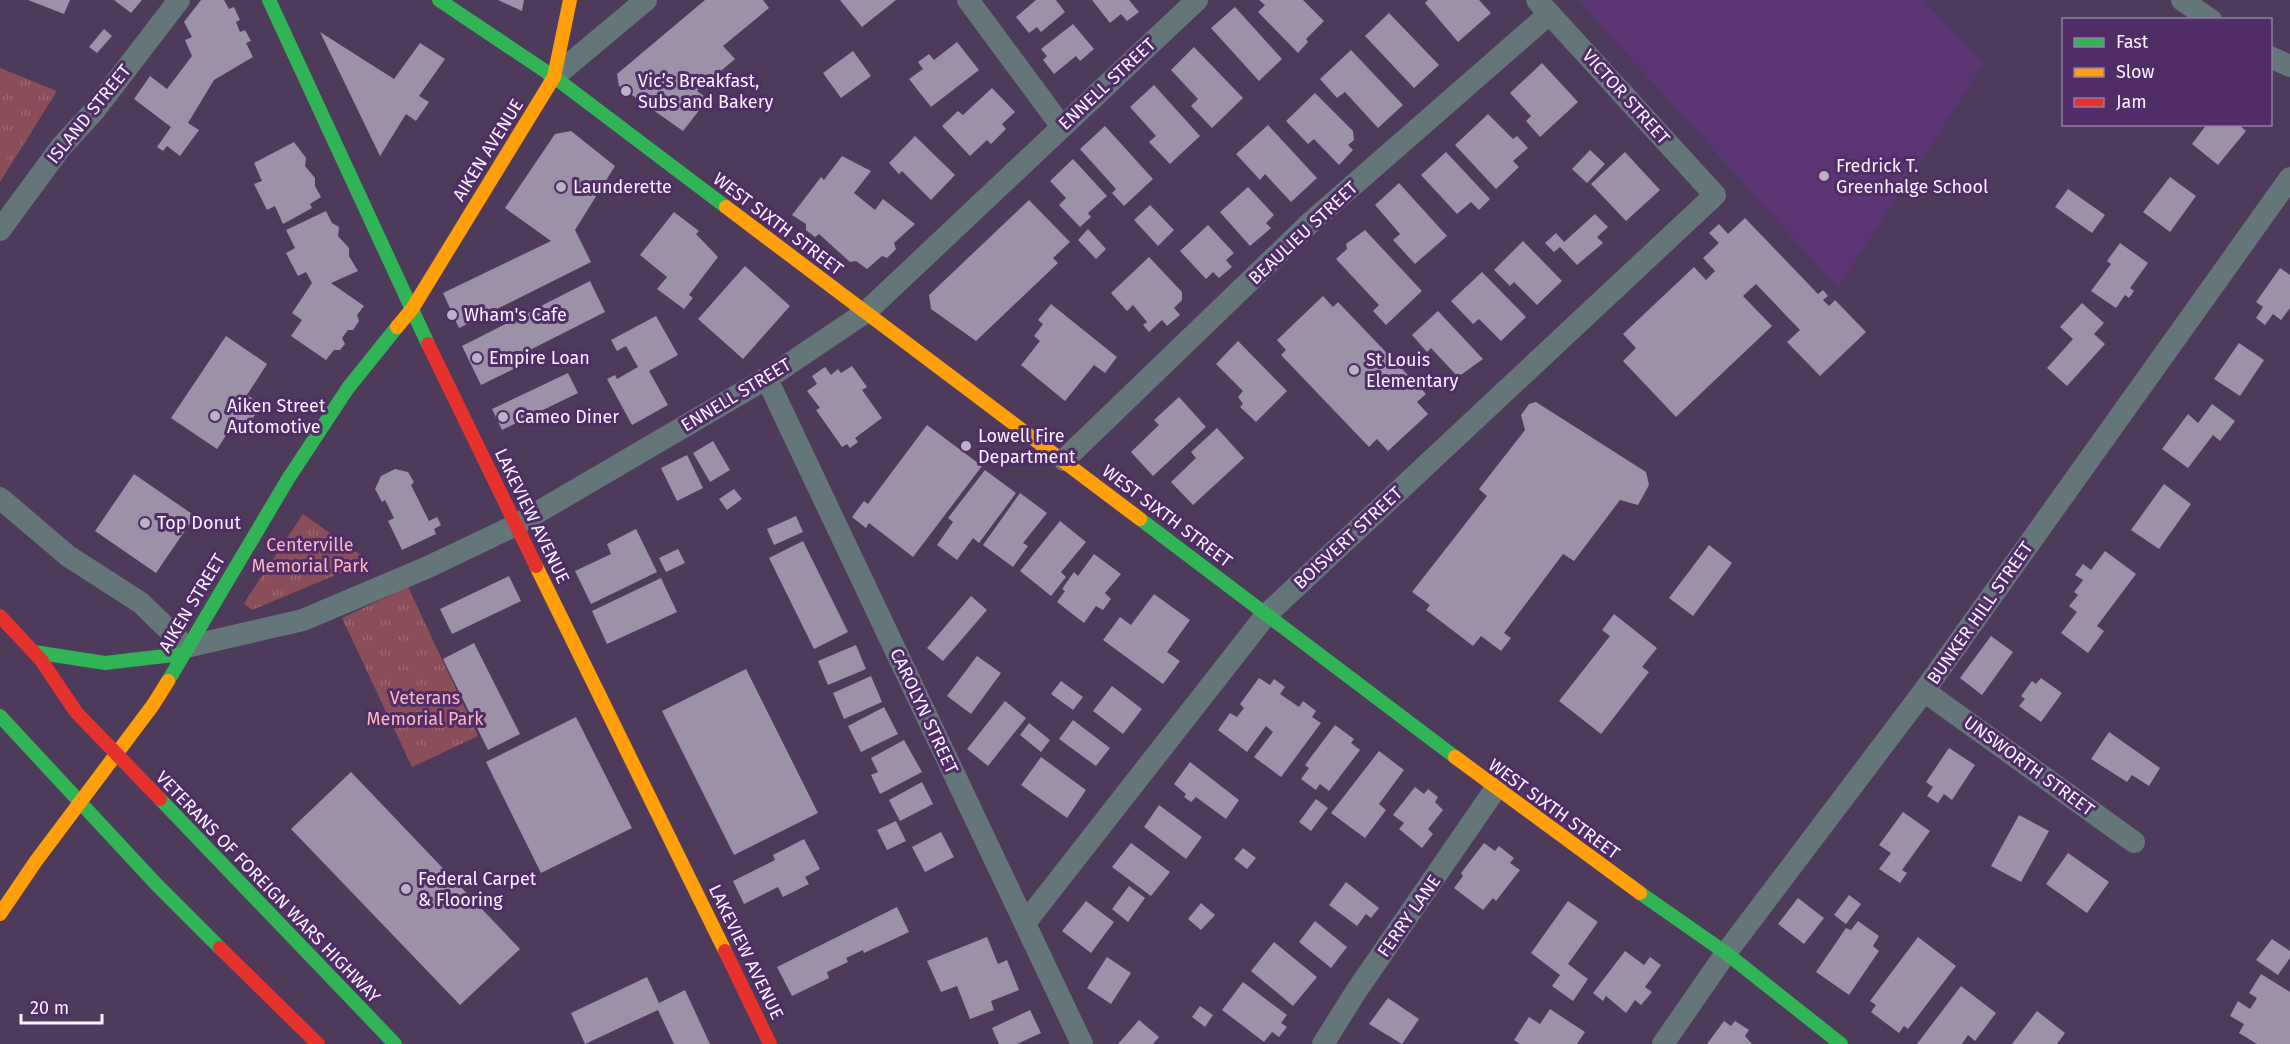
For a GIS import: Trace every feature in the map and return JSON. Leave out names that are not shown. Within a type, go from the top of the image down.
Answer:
[{"type":"main road","name":"LAKEVIEW AVENUE","points":[[268,0],[412,309],[770,1044]]},
{"type":"main road","name":"WEST SIXTH STREET","points":[[439,0],[554,76],[1496,788],[1726,953],[1841,1044]]},
{"type":"main road","name":"AIKEN AVENUE","points":[[412,309],[554,76],[570,0]]},
{"type":"main road","name":"AIKEN STREET","points":[[0,914],[153,705],[288,479],[336,406],[412,309]]},
{"type":"main road","points":[[0,616],[33,652],[76,712],[116,754]]},
{"type":"main road","points":[[33,652],[105,663],[184,651]]},
{"type":"main road","points":[[0,716],[156,884],[318,1044]]},
{"type":"main road","name":"VETERANS OF FOREIGN WARS HIGHWAY","points":[[116,754],[395,1044]]},
{"type":"street","name":"ISLAND STREET","points":[[0,230],[61,147],[94,111],[179,0]]},
{"type":"street","points":[[554,76],[646,0]]},
{"type":"street","points":[[968,0],[1062,127]]},
{"type":"street","name":"ENNELL STREET","points":[[184,651],[303,620],[428,567],[516,525],[767,379],[866,312],[1197,0]]},
{"type":"street","points":[[2182,0],[2208,18]]},
{"type":"street","name":"VICTOR STREET","points":[[1543,7],[1715,195]]},
{"type":"street","name":"BEAULIEU STREET","points":[[1064,460],[1311,222],[1543,7]]},
{"type":"street","points":[[2272,57],[2290,66]]},
{"type":"street","name":"BUNKER HILL STREET","points":[[1664,1044],[1726,953],[1924,691],[2290,178]]},
{"type":"street","name":"BOISVERT STREET","points":[[1024,923],[1266,615],[1715,195]]},
{"type":"street","name":"CAROLYN STREET","points":[[767,379],[1082,1044]]},
{"type":"street","points":[[0,498],[68,556],[141,603],[184,651]]},
{"type":"street","name":"UNSWORTH STREET","points":[[1924,691],[2134,842]]},
{"type":"street","name":"FERRY LANE","points":[[1323,1044],[1357,990],[1496,788]]},
{"type":"shaded area","name":"Fredrick T. Greenhalge School","points":[[1578,0],[1924,0],[1984,64],[1838,288]]},
{"type":"green space","points":[[0,68],[57,91],[0,182]]},
{"type":"green space","points":[[0,129],[19,139],[0,171]]},
{"type":"green space","name":"Centerville Memorial Park","points":[[303,514],[369,561],[252,610],[244,604],[246,600]]},
{"type":"green space","name":"Veterans Memorial Park","points":[[408,587],[478,736],[412,767],[342,618]]},
{"type":"building","points":[[28,0],[70,0],[64,14]]},
{"type":"building","points":[[114,0],[142,0],[131,13]]},
{"type":"building","points":[[201,0],[224,0],[229,9],[234,7],[240,20],[236,22],[240,32],[245,30],[251,41],[246,43],[253,57],[214,80],[188,123],[199,130],[180,156],[167,146],[163,151],[157,147],[171,127],[134,99],[150,76],[167,89],[192,56],[185,40],[192,37],[184,22]]},
{"type":"building","points":[[498,0],[524,0],[522,11]]},
{"type":"building","points":[[705,0],[763,0],[769,8],[723,46],[735,59],[697,91],[708,99],[683,131],[619,86],[617,74]]},
{"type":"building","points":[[840,0],[896,0],[862,27]]},
{"type":"building","points":[[1036,0],[1056,0],[1065,12],[1041,32],[1037,27],[1029,33],[1016,17]]},
{"type":"building","points":[[1092,0],[1129,0],[1139,12],[1127,21],[1121,14],[1110,23]]},
{"type":"building","points":[[1259,0],[1303,0],[1324,21],[1306,39],[1308,42],[1298,53],[1258,12],[1265,5]]},
{"type":"building","points":[[1428,0],[1479,0],[1491,13],[1458,42],[1425,3]]},
{"type":"building","points":[[1235,7],[1282,59],[1259,81],[1211,28]]},
{"type":"building","points":[[1389,13],[1439,65],[1414,88],[1365,36]]},
{"type":"building","points":[[1073,24],[1094,49],[1080,61],[1076,56],[1054,74],[1043,60],[1047,56],[1041,49]]},
{"type":"building","points":[[104,29],[112,36],[97,53],[89,47]]},
{"type":"building","points":[[320,32],[394,79],[420,43],[445,59],[419,96],[429,102],[416,121],[406,114],[380,156]]},
{"type":"building","points":[[957,42],[979,70],[931,107],[909,79],[923,69],[918,62],[929,54],[934,60]]},
{"type":"building","points":[[1194,47],[1243,98],[1212,128],[1191,106],[1198,99],[1171,70]]},
{"type":"building","points":[[1351,50],[1403,105],[1378,128],[1345,92],[1337,98],[1320,79]]},
{"type":"building","points":[[853,51],[871,76],[841,98],[823,73]]},
{"type":"building","points":[[1542,63],[1578,102],[1540,137],[1526,121],[1531,116],[1510,93]]},
{"type":"building","points":[[1154,85],[1200,136],[1170,164],[1149,142],[1156,136],[1130,107]]},
{"type":"building","points":[[992,88],[1015,112],[1002,124],[1006,129],[991,144],[987,140],[970,156],[942,126],[958,111],[963,115]]},
{"type":"building","points":[[1315,93],[1353,131],[1354,140],[1348,145],[1353,150],[1339,165],[1314,139],[1308,144],[1286,121]]},
{"type":"building","points":[[1488,114],[1513,139],[1517,136],[1528,148],[1513,161],[1519,167],[1496,189],[1455,145]]},
{"type":"building","points":[[1268,125],[1317,178],[1291,202],[1265,174],[1260,180],[1236,154]]},
{"type":"building","points":[[1105,126],[1153,179],[1124,206],[1112,193],[1116,189],[1080,149]]},
{"type":"building","points":[[2206,126],[2240,126],[2246,131],[2218,165],[2192,144]]},
{"type":"building","points":[[571,131],[615,166],[575,230],[591,262],[459,328],[443,293],[551,241],[505,208],[555,134]]},
{"type":"building","points":[[915,136],[955,175],[931,200],[902,171],[899,174],[889,163]]},
{"type":"building","points":[[294,142],[306,158],[305,166],[315,178],[315,186],[321,197],[310,204],[312,208],[283,224],[275,206],[267,210],[254,184],[262,181],[254,163]]},
{"type":"building","points":[[1590,150],[1605,164],[1587,183],[1572,169]]},
{"type":"building","points":[[1446,152],[1490,199],[1479,210],[1471,202],[1457,214],[1421,175]]},
{"type":"building","points":[[1625,152],[1660,190],[1626,221],[1591,184]]},
{"type":"building","points":[[842,156],[871,171],[854,193],[875,210],[883,199],[915,224],[894,243],[896,249],[887,258],[882,256],[867,269],[856,261],[850,262],[819,234],[815,237],[806,230],[806,224],[792,215],[821,177],[824,180]]},
{"type":"building","points":[[1073,159],[1107,196],[1088,213],[1091,217],[1080,227],[1059,205],[1066,198],[1050,181]]},
{"type":"building","points":[[2170,177],[2196,196],[2170,232],[2143,212]]},
{"type":"building","points":[[1399,183],[1447,236],[1415,264],[1393,240],[1400,234],[1375,205]]},
{"type":"building","points":[[1248,187],[1274,215],[1266,223],[1271,228],[1250,246],[1220,212]]},
{"type":"building","points":[[2068,189],[2105,215],[2092,233],[2055,207]]},
{"type":"building","points":[[1029,200],[1070,242],[1053,258],[1058,263],[976,341],[931,309],[929,295]]},
{"type":"building","points":[[1150,205],[1174,230],[1158,246],[1134,220]]},
{"type":"building","points":[[326,211],[332,223],[339,227],[338,236],[349,248],[349,256],[358,271],[331,283],[364,306],[357,315],[359,321],[353,330],[348,330],[342,338],[345,344],[340,350],[334,350],[326,360],[291,336],[302,320],[292,313],[312,283],[306,272],[298,276],[286,253],[295,248],[286,230]]},
{"type":"building","points":[[674,212],[699,231],[696,234],[718,257],[689,295],[693,298],[684,309],[657,289],[667,277],[640,255]]},
{"type":"building","points":[[1595,214],[1608,227],[1597,237],[1603,243],[1577,265],[1560,247],[1554,252],[1545,243],[1556,233],[1564,242]]},
{"type":"building","points":[[1745,218],[1818,294],[1823,290],[1828,296],[1823,300],[1829,306],[1835,300],[1866,332],[1820,376],[1787,342],[1800,330],[1756,284],[1743,296],[1772,326],[1676,417],[1623,361],[1636,348],[1623,334],[1694,267],[1706,280],[1715,271],[1703,258],[1719,243],[1709,233],[1719,224],[1728,234]]},
{"type":"building","points":[[1208,225],[1234,253],[1226,260],[1232,267],[1219,278],[1213,272],[1206,279],[1180,251]]},
{"type":"building","points":[[1088,229],[1106,249],[1096,259],[1078,240]]},
{"type":"building","points":[[1365,230],[1422,291],[1386,325],[1373,311],[1379,305],[1336,259],[1347,249],[1346,244]]},
{"type":"building","points":[[1523,241],[1562,281],[1537,305],[1514,282],[1510,286],[1494,270]]},
{"type":"building","points":[[2120,243],[2148,263],[2130,288],[2134,291],[2129,298],[2125,295],[2116,308],[2091,291],[2111,264],[2107,261]]},
{"type":"building","points":[[1149,257],[1182,292],[1182,300],[1174,308],[1180,315],[1167,326],[1162,320],[1149,332],[1143,325],[1147,322],[1133,305],[1127,311],[1111,293]]},
{"type":"building","points":[[745,266],[790,306],[743,359],[698,319]]},
{"type":"building","points":[[2280,268],[2290,275],[2290,308],[2281,320],[2273,314],[2265,325],[2256,318],[2263,307],[2256,302]]},
{"type":"building","points":[[1482,272],[1526,317],[1501,341],[1479,319],[1473,324],[1451,301]]},
{"type":"building","points":[[590,281],[605,312],[516,357],[520,366],[481,385],[462,346]]},
{"type":"building","points":[[1323,296],[1333,307],[1338,302],[1426,394],[1417,402],[1428,414],[1388,451],[1377,439],[1369,447],[1281,355],[1286,350],[1277,340]]},
{"type":"building","points":[[2082,303],[2104,323],[2094,334],[2105,344],[2067,386],[2047,368],[2073,339],[2060,327]]},
{"type":"building","points":[[1051,304],[1117,357],[1105,373],[1094,365],[1065,401],[1021,365],[1040,341],[1034,336],[1043,324],[1038,320]]},
{"type":"building","points":[[1438,311],[1483,359],[1458,377],[1431,348],[1427,352],[1412,335]]},
{"type":"building","points":[[656,316],[678,355],[649,371],[668,405],[632,425],[607,379],[615,375],[617,379],[638,367],[626,346],[617,351],[611,340]]},
{"type":"building","points":[[226,336],[267,364],[247,395],[262,405],[247,426],[237,419],[217,449],[171,418]]},
{"type":"building","points":[[1238,341],[1287,391],[1256,422],[1240,407],[1243,404],[1238,397],[1243,391],[1216,364]]},
{"type":"building","points":[[2239,343],[2264,360],[2240,396],[2214,379]]},
{"type":"building","points":[[852,366],[867,387],[862,390],[882,418],[855,438],[858,442],[850,448],[847,444],[842,447],[816,410],[820,408],[807,391],[817,384],[812,376],[825,367],[831,375],[838,369],[841,373]]},
{"type":"building","points":[[568,373],[578,393],[502,430],[492,409]]},
{"type":"building","points":[[1179,397],[1206,427],[1153,476],[1131,452],[1159,425],[1154,420]]},
{"type":"building","points":[[1536,402],[1646,472],[1649,485],[1638,505],[1620,500],[1574,561],[1563,554],[1504,633],[1511,638],[1501,651],[1481,636],[1473,646],[1426,610],[1430,605],[1412,592],[1487,496],[1479,489],[1525,430],[1521,415],[1529,404]]},
{"type":"building","points":[[2212,404],[2235,421],[2220,441],[2213,435],[2188,468],[2162,449],[2188,414],[2198,423]]},
{"type":"building","points":[[927,425],[982,466],[913,557],[869,523],[866,528],[852,517],[864,501],[868,504]]},
{"type":"building","points":[[1217,428],[1244,458],[1193,505],[1171,482],[1196,458],[1191,452]]},
{"type":"building","points":[[713,441],[730,470],[710,482],[693,453]]},
{"type":"building","points":[[687,455],[703,488],[677,501],[661,468]]},
{"type":"building","points":[[395,469],[408,472],[414,482],[411,485],[429,521],[437,517],[441,525],[434,529],[436,534],[402,550],[388,521],[394,518],[385,500],[382,502],[375,489],[381,476]]},
{"type":"building","points":[[985,470],[1016,493],[979,543],[973,538],[957,560],[937,545],[953,522],[948,518]]},
{"type":"building","name":"Top Donut","points":[[134,474],[195,516],[156,573],[95,531]]},
{"type":"building","points":[[2164,484],[2191,504],[2159,549],[2131,530]]},
{"type":"building","points":[[734,489],[742,499],[727,510],[719,499]]},
{"type":"building","points":[[1020,493],[1047,513],[1023,543],[1028,546],[1013,567],[983,545]]},
{"type":"building","points":[[796,516],[803,532],[774,545],[767,529]]},
{"type":"building","points":[[1060,521],[1086,542],[1061,572],[1066,577],[1051,596],[1020,571]]},
{"type":"building","points":[[636,529],[657,572],[591,604],[575,571],[611,554],[607,544]]},
{"type":"building","points":[[803,541],[848,632],[814,649],[769,558]]},
{"type":"building","points":[[1709,545],[1732,563],[1693,616],[1669,598]]},
{"type":"building","points":[[678,549],[685,563],[666,572],[659,558]]},
{"type":"building","points":[[2105,551],[2136,574],[2097,626],[2104,631],[2088,653],[2061,633],[2077,612],[2069,606],[2078,595],[2074,592],[2083,580],[2075,575],[2083,564],[2091,570]]},
{"type":"building","points":[[1094,554],[1121,574],[1105,593],[1111,599],[1103,610],[1096,606],[1084,623],[1057,602],[1065,591],[1062,589],[1074,572],[1078,576]]},
{"type":"building","points":[[509,576],[521,601],[452,634],[440,609]]},
{"type":"building","points":[[661,578],[677,612],[607,644],[592,611]]},
{"type":"building","points":[[1154,594],[1190,620],[1167,652],[1180,661],[1163,684],[1103,640],[1120,617],[1131,625]]},
{"type":"building","points":[[971,596],[987,610],[943,661],[927,648]]},
{"type":"building","points":[[1614,614],[1657,648],[1642,667],[1649,672],[1601,734],[1559,701],[1610,636],[1602,630]]},
{"type":"building","points":[[1991,636],[2013,652],[1982,695],[1960,678]]},
{"type":"building","points":[[474,643],[520,734],[488,750],[443,659]]},
{"type":"building","points":[[856,645],[866,669],[828,685],[818,661]]},
{"type":"building","points":[[977,656],[1001,673],[971,714],[947,696]]},
{"type":"building","points":[[746,669],[818,813],[734,855],[662,711]]},
{"type":"building","points":[[871,676],[882,702],[844,719],[833,693]]},
{"type":"building","points":[[1259,678],[1270,685],[1274,679],[1285,687],[1280,694],[1299,707],[1303,701],[1316,711],[1312,717],[1321,723],[1281,777],[1254,757],[1273,732],[1266,726],[1247,752],[1218,730],[1230,713],[1237,717],[1244,708],[1240,704]]},
{"type":"building","points":[[2041,678],[2062,693],[2041,722],[2019,706],[2025,699],[2021,696],[2032,681],[2036,684]]},
{"type":"building","points":[[1061,681],[1083,697],[1073,710],[1051,694]]},
{"type":"building","points":[[1112,686],[1142,709],[1123,734],[1093,711]]},
{"type":"building","points":[[1005,701],[1026,718],[988,766],[967,749]]},
{"type":"building","points":[[884,707],[898,734],[861,752],[848,726]]},
{"type":"building","points":[[576,717],[632,828],[541,873],[486,762]]},
{"type":"building","points":[[1073,720],[1110,748],[1096,766],[1059,739]]},
{"type":"building","points":[[1029,723],[1050,740],[1041,752],[1020,735]]},
{"type":"building","points":[[1335,725],[1354,739],[1351,743],[1360,750],[1329,791],[1320,784],[1316,790],[1301,779],[1309,768],[1305,765]]},
{"type":"building","points":[[2109,732],[2160,768],[2149,786],[2132,775],[2127,782],[2091,759]]},
{"type":"building","points":[[904,740],[922,772],[880,794],[871,775],[878,772],[871,758]]},
{"type":"building","points":[[1949,748],[1975,765],[1952,800],[1944,794],[1938,803],[1927,796],[1933,787],[1926,782]]},
{"type":"building","points":[[1379,751],[1404,770],[1379,804],[1386,810],[1365,838],[1331,813]]},
{"type":"building","points":[[1041,757],[1086,790],[1067,818],[1021,785]]},
{"type":"building","points":[[1190,762],[1239,800],[1226,819],[1196,797],[1191,802],[1184,797],[1186,794],[1174,784]]},
{"type":"building","name":"Federal Carpet & Flooring","points":[[351,772],[520,949],[460,1005],[291,829]]},
{"type":"building","points":[[922,782],[933,804],[900,821],[889,800]]},
{"type":"building","points":[[1415,787],[1424,794],[1428,789],[1438,797],[1435,802],[1443,810],[1428,829],[1433,834],[1422,848],[1399,829],[1404,823],[1393,815]]},
{"type":"building","points":[[1316,799],[1328,808],[1311,831],[1299,822]]},
{"type":"building","points":[[1159,805],[1202,837],[1186,859],[1144,827]]},
{"type":"building","points":[[1903,812],[1930,831],[1902,870],[1907,873],[1900,883],[1879,869],[1891,853],[1879,845]]},
{"type":"building","points":[[2019,815],[2049,831],[2021,882],[1991,866]]},
{"type":"building","points":[[896,821],[906,841],[887,850],[877,830]]},
{"type":"building","points":[[941,832],[954,857],[925,872],[912,847]]},
{"type":"building","points":[[804,839],[820,869],[805,877],[809,884],[783,897],[778,887],[744,904],[733,881],[775,860],[773,855]]},
{"type":"building","points":[[1131,843],[1170,872],[1151,896],[1112,867]]},
{"type":"building","points":[[1484,843],[1495,851],[1499,846],[1514,858],[1510,863],[1520,870],[1496,901],[1493,898],[1483,910],[1454,888],[1463,876],[1461,873]]},
{"type":"building","points":[[1243,848],[1256,858],[1247,869],[1234,859]]},
{"type":"building","points":[[2068,853],[2109,882],[2087,913],[2046,884]]},
{"type":"building","points":[[1346,882],[1379,908],[1371,918],[1366,914],[1357,926],[1329,905]]},
{"type":"building","points":[[1129,886],[1145,898],[1128,922],[1112,909]]},
{"type":"building","points":[[1849,895],[1861,904],[1846,924],[1834,915]]},
{"type":"building","points":[[1798,898],[1824,918],[1804,944],[1778,924]]},
{"type":"building","points":[[1086,901],[1114,922],[1091,953],[1062,931]]},
{"type":"building","points":[[1568,901],[1598,922],[1568,964],[1588,979],[1573,1001],[1552,986],[1560,975],[1531,953]]},
{"type":"building","points":[[1201,903],[1215,915],[1201,930],[1188,919]]},
{"type":"building","points":[[897,907],[909,932],[864,953],[863,950],[846,958],[848,962],[827,972],[829,978],[792,996],[777,967]]},
{"type":"building","points":[[1315,921],[1347,947],[1331,968],[1299,942]]},
{"type":"building","points":[[1858,921],[1879,936],[1873,946],[1879,951],[1849,995],[1816,972],[1846,928],[1851,930]]},
{"type":"building","points":[[987,937],[998,964],[1007,960],[1019,990],[991,1001],[994,1010],[970,1019],[957,986],[941,992],[927,961]]},
{"type":"building","points":[[1918,937],[1956,966],[1908,1029],[1904,1026],[1899,1033],[1871,1012],[1876,1005],[1870,1001]]},
{"type":"building","points":[[2272,939],[2290,951],[2290,958],[2278,975],[2256,960]]},
{"type":"building","points":[[1274,942],[1317,977],[1293,1006],[1251,971]]},
{"type":"building","points":[[1625,951],[1644,965],[1650,957],[1661,965],[1645,987],[1652,992],[1641,1005],[1635,1000],[1626,1013],[1606,996],[1603,1001],[1593,993]]},
{"type":"building","points":[[1107,957],[1131,973],[1111,1004],[1087,988]]},
{"type":"building","points":[[2261,974],[2290,992],[2290,1044],[2257,1044],[2239,1033],[2244,1024],[2230,1016],[2238,1001],[2250,1009],[2257,998],[2249,993]]},
{"type":"building","points":[[647,977],[659,1003],[685,990],[710,1044],[674,1044],[658,1010],[585,1044],[571,1013]]},
{"type":"building","points":[[1243,982],[1287,1015],[1281,1023],[1287,1027],[1279,1037],[1272,1032],[1264,1042],[1222,1010]]},
{"type":"building","points":[[1961,986],[1996,1013],[1975,1041],[1968,1035],[1962,1044],[1917,1044]]},
{"type":"building","points":[[1388,998],[1419,1019],[1402,1044],[1369,1024]]},
{"type":"building","points":[[1200,1006],[1213,1015],[1205,1027],[1192,1017]]},
{"type":"building","points":[[1550,1009],[1585,1032],[1577,1044],[1520,1044],[1514,1040],[1529,1017],[1540,1024]]},
{"type":"building","points":[[1030,1010],[1041,1033],[1017,1044],[999,1044],[992,1028]]},
{"type":"building","points":[[2037,1011],[2065,1033],[2057,1044],[2012,1044]]},
{"type":"building","points":[[1139,1020],[1159,1037],[1153,1044],[1118,1044]]},
{"type":"building","points":[[1724,1021],[1731,1026],[1735,1021],[1749,1030],[1745,1036],[1752,1044],[1707,1044]]},
{"type":"traffic: fast","points":[[269,0],[428,344]]},
{"type":"traffic: fast","points":[[439,0],[554,77],[726,207]]},
{"type":"traffic: fast","points":[[168,681],[288,479],[348,388],[397,327]]},
{"type":"traffic: fast","points":[[1140,519],[1455,757]]},
{"type":"traffic: fast","points":[[34,652],[105,663],[182,654]]},
{"type":"traffic: fast","points":[[0,716],[156,884],[220,948]]},
{"type":"traffic: fast","points":[[160,799],[395,1044]]},
{"type":"traffic: fast","points":[[1640,893],[1726,953],[1841,1044]]},
{"type":"traffic: slow","points":[[397,327],[412,309],[554,77],[570,0]]},
{"type":"traffic: slow","points":[[726,207],[1140,519]]},
{"type":"traffic: slow","points":[[536,566],[725,951]]},
{"type":"traffic: slow","points":[[0,914],[36,861],[153,705],[168,681]]},
{"type":"traffic: slow","points":[[1455,757],[1640,893]]},
{"type":"traffic: jam","points":[[428,344],[536,566]]},
{"type":"traffic: jam","points":[[0,616],[41,660],[76,712],[160,799]]},
{"type":"traffic: jam","points":[[220,948],[318,1044]]},
{"type":"traffic: jam","points":[[725,951],[770,1044]]},
{"type":"place","name":"Vic’s Breakfast, Subs and Bakery","points":[[626,91]]},
{"type":"place","name":"Fredrick T. Greenhalge School","points":[[1824,176]]},
{"type":"place","name":"Launderette","points":[[561,187]]},
{"type":"place","name":"Wham's Cafe","points":[[452,315]]},
{"type":"place","name":"Empire Loan","points":[[477,358]]},
{"type":"place","name":"St Louis Elementary","points":[[1354,370]]},
{"type":"place","name":"Aiken Street Automotive","points":[[215,416]]},
{"type":"place","name":"Cameo Diner","points":[[503,417]]},
{"type":"place","name":"Lowell Fire Department","points":[[966,446]]},
{"type":"place","name":"Top Donut","points":[[145,523]]},
{"type":"place","name":"Federal Carpet & Flooring","points":[[406,889]]}]
